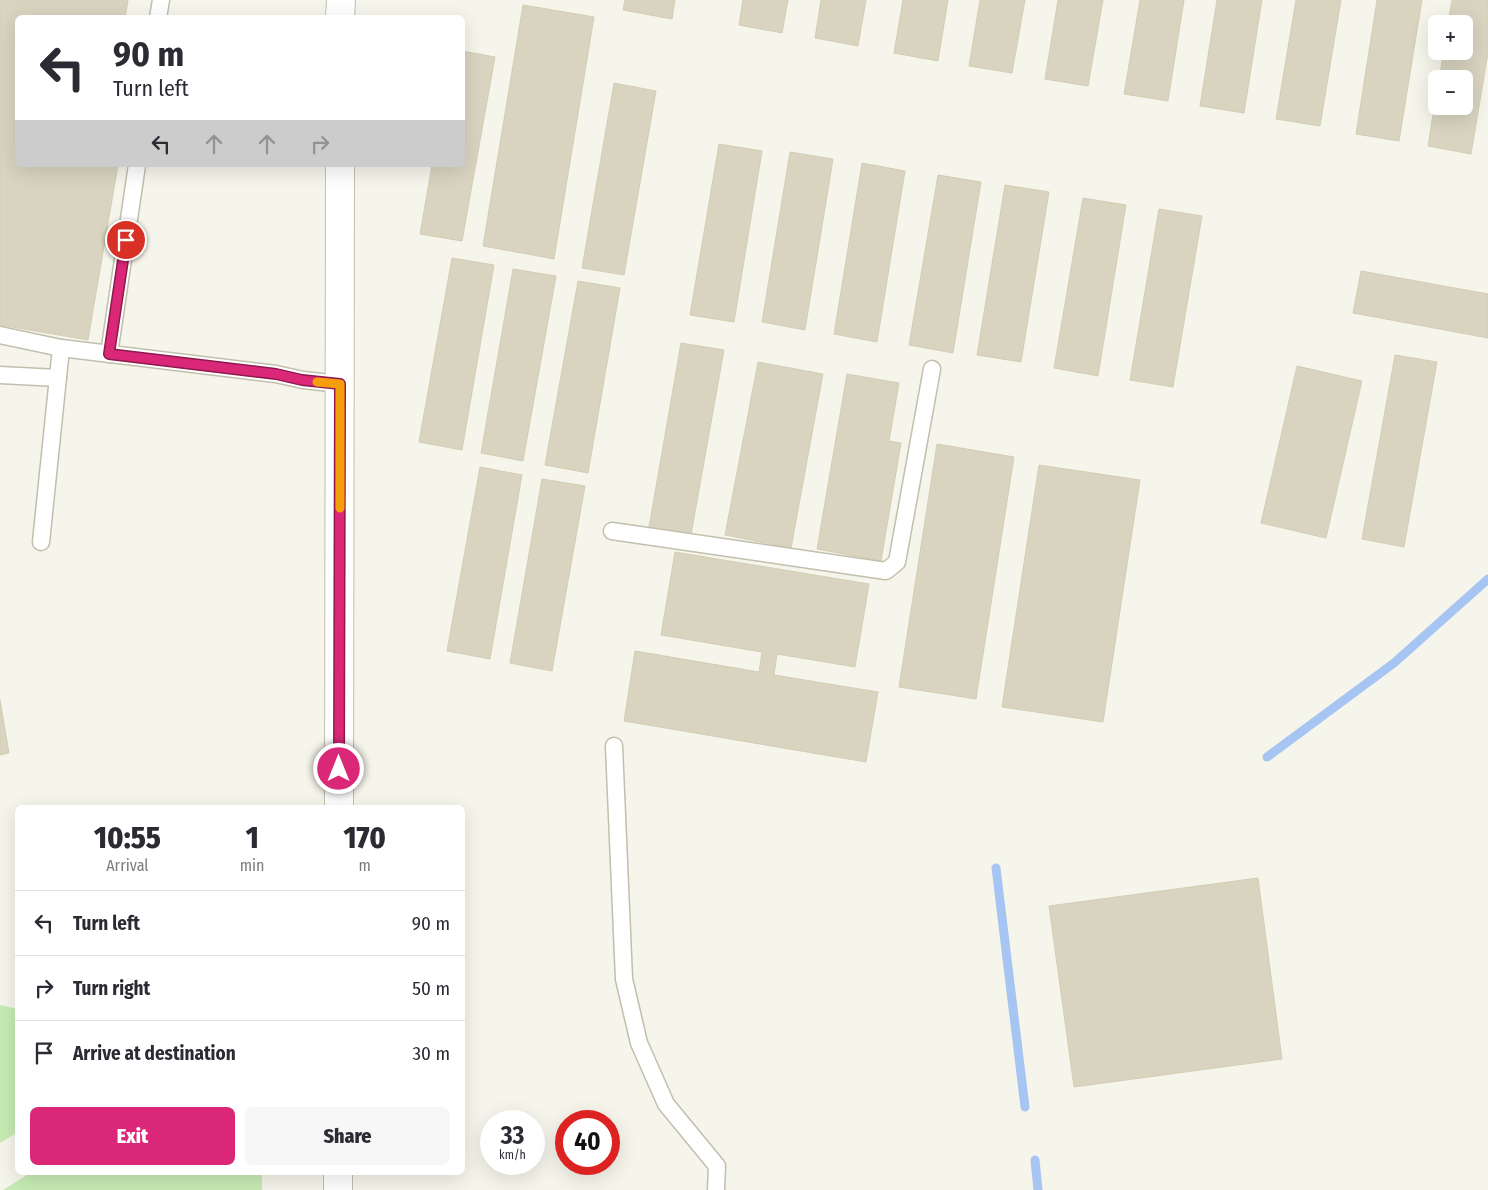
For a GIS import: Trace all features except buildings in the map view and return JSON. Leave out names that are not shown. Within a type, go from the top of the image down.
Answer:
[{"type":"street","points":[[340,0],[340,15]]},
{"type":"street","points":[[339,805],[340,167]]},
{"type":"street","points":[[338,1175],[338,1190]]},
{"type":"lane","points":[[158,15],[161,0]]},
{"type":"lane","points":[[109,354],[137,167]]},
{"type":"lane","points":[[0,335],[61,348],[276,374],[302,380],[340,384]]},
{"type":"lane","points":[[41,542],[61,348]]},
{"type":"lane","points":[[612,531],[886,571],[897,562],[932,369]]},
{"type":"lane","points":[[0,375],[58,378]]},
{"type":"lane","points":[[614,746],[624,979],[639,1043],[666,1104],[717,1166],[716,1190]]},
{"type":"green space","points":[[0,1005],[15,1009],[15,1134],[0,1143]]},
{"type":"green space","points":[[27,1175],[262,1175],[262,1190],[3,1190]]},
{"type":"waterway","points":[[1267,757],[1394,663],[1488,579]]},
{"type":"waterway","points":[[996,868],[1025,1107]]},
{"type":"waterway","points":[[1035,1160],[1038,1190]]},
{"type":"slow traffic","points":[[317,382],[340,384],[340,508]]},
{"type":"route","points":[[126,240],[109,354],[276,374],[302,380],[340,384],[339,769]]}]
